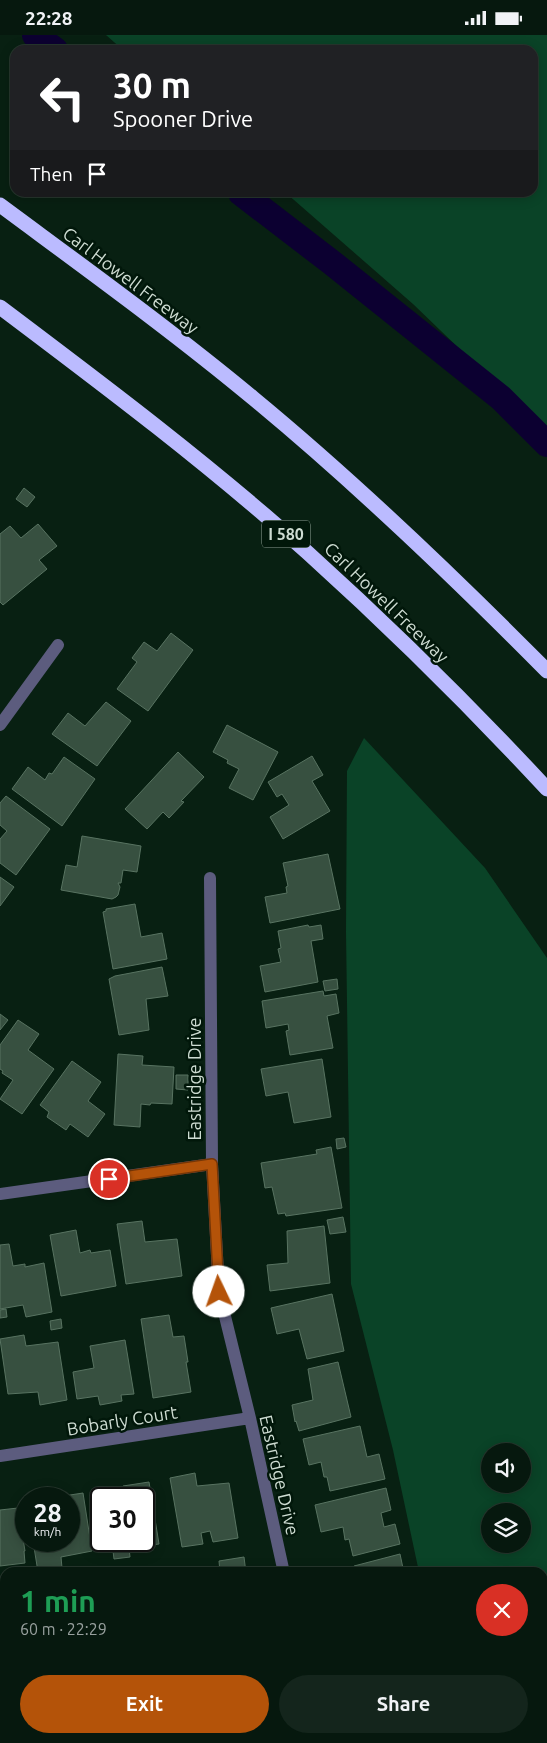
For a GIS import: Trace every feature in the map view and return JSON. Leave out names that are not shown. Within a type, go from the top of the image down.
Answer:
[{"type":"highway","name":"Carl Howell Freeway","points":[[0,205],[139,309],[252,397],[438,563],[547,671]]},
{"type":"highway","name":"Carl Howell Freeway","points":[[0,307],[125,402],[224,481],[307,552],[482,720],[547,789]]},
{"type":"street","points":[[0,725],[58,645]]},
{"type":"street","name":"Eastridge Drive","points":[[210,878],[212,1164],[219,1292],[250,1418],[283,1567]]},
{"type":"street","points":[[0,1194],[212,1164]]},
{"type":"street","name":"Bobarly Court","points":[[0,1456],[250,1418]]},
{"type":"green space","points":[[106,35],[547,35],[547,433],[413,304],[291,197],[538,197],[538,45],[117,45]]},
{"type":"green space","points":[[364,738],[485,868],[547,958],[547,1567],[418,1567],[393,1450],[351,1284],[346,932],[347,771]]},
{"type":"building","points":[[24,488],[35,497],[27,507],[16,499]]},
{"type":"building","points":[[38,524],[57,546],[39,560],[47,569],[3,605],[0,602],[0,534],[10,526],[21,538]]},
{"type":"building","points":[[171,633],[193,650],[148,711],[117,689],[137,662],[132,658],[144,642],[157,651]]},
{"type":"building","points":[[106,702],[131,721],[97,766],[52,734],[68,713],[85,726]]},
{"type":"building","points":[[227,725],[278,752],[253,800],[229,788],[239,769],[227,763],[228,760],[213,752]]},
{"type":"building","points":[[178,752],[204,777],[181,801],[184,802],[169,818],[163,812],[147,829],[125,809]]},
{"type":"building","points":[[312,756],[323,775],[312,781],[330,811],[283,839],[270,817],[289,805],[282,794],[277,797],[268,782]]},
{"type":"building","points":[[64,757],[95,779],[62,826],[12,789],[28,767],[45,780],[49,773],[52,774]]},
{"type":"building","points":[[6,796],[50,829],[16,875],[0,863],[0,839],[7,831],[0,825],[0,803]]},
{"type":"building","points":[[82,836],[141,846],[137,872],[123,870],[121,883],[118,883],[120,887],[116,897],[112,899],[61,890],[66,865],[77,867]]},
{"type":"building","points":[[328,854],[340,909],[270,923],[265,897],[287,893],[286,887],[288,886],[283,863]]},
{"type":"building","points":[[0,877],[14,887],[0,906]]},
{"type":"building","points":[[135,904],[141,937],[162,933],[167,959],[113,969],[103,912],[106,909]]},
{"type":"building","points":[[308,925],[309,927],[321,925],[323,939],[311,941],[318,982],[265,992],[260,966],[281,962],[278,949],[281,948],[278,931]]},
{"type":"building","points":[[162,967],[168,996],[146,999],[149,1030],[119,1035],[109,979],[115,976]]},
{"type":"building","points":[[337,979],[338,989],[325,991],[323,981]]},
{"type":"building","points":[[323,991],[324,996],[336,994],[339,1013],[327,1016],[333,1048],[290,1055],[286,1031],[289,1030],[288,1024],[266,1028],[262,1001]]},
{"type":"building","points":[[0,1014],[8,1020],[0,1030]]},
{"type":"building","points":[[18,1020],[39,1034],[28,1050],[54,1069],[22,1114],[0,1099],[13,1080],[2,1073],[3,1071],[0,1069],[0,1045]]},
{"type":"building","points":[[118,1054],[143,1056],[142,1065],[174,1067],[172,1104],[141,1104],[140,1127],[114,1125]]},
{"type":"building","points":[[322,1059],[331,1117],[294,1123],[288,1092],[266,1096],[261,1069]]},
{"type":"building","points":[[72,1061],[101,1082],[88,1101],[105,1114],[88,1137],[70,1124],[66,1130],[47,1117],[49,1112],[40,1105]]},
{"type":"building","points":[[176,1075],[188,1075],[188,1090],[176,1089]]},
{"type":"building","points":[[344,1138],[346,1147],[337,1149],[336,1139]]},
{"type":"building","points":[[331,1147],[342,1208],[286,1216],[285,1213],[278,1214],[272,1187],[265,1188],[261,1163],[317,1154],[316,1150]]},
{"type":"building","points":[[343,1217],[346,1232],[330,1234],[327,1220]]},
{"type":"building","points":[[142,1221],[145,1242],[177,1239],[182,1276],[126,1284],[117,1224]]},
{"type":"building","points":[[324,1226],[330,1283],[270,1291],[267,1265],[288,1263],[287,1231]]},
{"type":"building","points":[[76,1230],[80,1253],[90,1250],[91,1253],[110,1250],[116,1286],[61,1296],[50,1235]]},
{"type":"building","points":[[9,1244],[13,1266],[25,1264],[25,1267],[44,1263],[52,1312],[26,1317],[23,1305],[0,1309],[0,1245]]},
{"type":"building","points":[[332,1294],[344,1351],[307,1359],[299,1329],[277,1334],[271,1308]]},
{"type":"building","points":[[6,1309],[7,1317],[0,1318],[0,1310]]},
{"type":"building","points":[[169,1315],[173,1337],[184,1336],[191,1392],[153,1398],[141,1319]]},
{"type":"building","points":[[61,1319],[62,1328],[51,1330],[50,1321]]},
{"type":"building","points":[[24,1335],[26,1346],[58,1342],[67,1400],[40,1405],[38,1392],[8,1394],[0,1339]]},
{"type":"building","points":[[125,1340],[134,1394],[121,1395],[122,1401],[100,1405],[98,1396],[77,1399],[73,1372],[94,1368],[90,1346]]},
{"type":"building","points":[[338,1362],[351,1417],[299,1431],[295,1422],[292,1405],[313,1400],[308,1369]]},
{"type":"building","points":[[360,1426],[367,1457],[379,1454],[385,1479],[330,1491],[327,1477],[324,1477],[321,1462],[309,1465],[303,1439]]},
{"type":"building","points":[[195,1473],[197,1486],[229,1483],[238,1538],[213,1542],[210,1531],[201,1533],[203,1544],[182,1547],[170,1478]]},
{"type":"building","points":[[149,1482],[150,1487],[123,1487]]},
{"type":"building","points":[[386,1488],[391,1510],[381,1513],[384,1527],[395,1524],[400,1544],[353,1556],[349,1539],[345,1540],[343,1527],[321,1532],[315,1505]]},
{"type":"building","points":[[80,1493],[83,1493],[90,1538],[90,1551],[61,1557],[62,1567],[37,1567],[35,1552],[80,1552]]},
{"type":"building","points":[[15,1508],[15,1552],[24,1552],[25,1563],[0,1566],[0,1510]]},
{"type":"building","points":[[155,1519],[159,1544],[155,1545]]},
{"type":"building","points":[[113,1552],[129,1552],[130,1557],[114,1559]]},
{"type":"building","points":[[400,1554],[403,1567],[354,1567]]},
{"type":"building","points":[[244,1557],[245,1567],[220,1567],[219,1561]]},
{"type":"waterway","points":[[35,35],[48,45]]},
{"type":"waterway","points":[[246,197],[501,398],[547,444]]},
{"type":"route","points":[[109,1179],[212,1164],[219,1292]]}]
